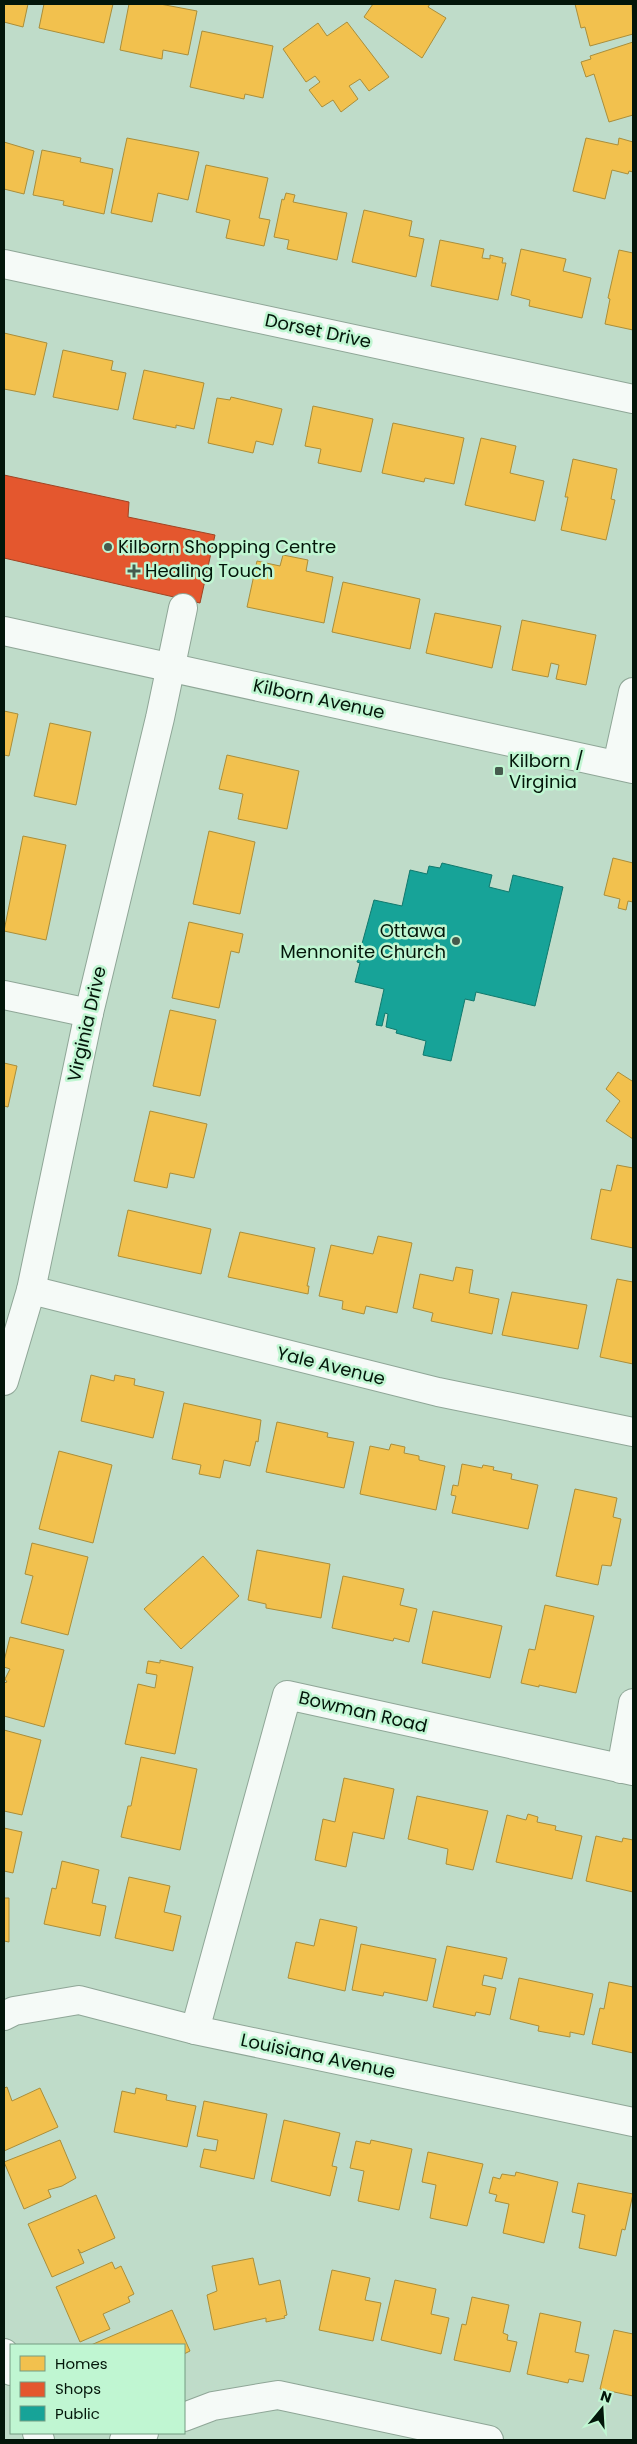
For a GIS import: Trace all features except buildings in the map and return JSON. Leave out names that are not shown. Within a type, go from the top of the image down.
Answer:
[{"type":"street","name":"Dorset Drive","points":[[4,264],[633,399]]},
{"type":"street","name":"Virginia Drive","points":[[4,1381],[31,1290],[89,1013],[172,667],[183,608]]},
{"type":"street","name":"Kilborn Avenue","points":[[4,631],[625,767]]},
{"type":"street","points":[[625,767],[633,692]]},
{"type":"street","points":[[4,995],[89,1013]]},
{"type":"street","name":"Yale Avenue","points":[[31,1290],[438,1392],[633,1432]]},
{"type":"street","name":"Bowman Road","points":[[195,2030],[287,1695],[627,1770]]},
{"type":"street","points":[[627,1770],[633,1703]]},
{"type":"street","name":"Louisiana Avenue","points":[[4,2016],[14,2012],[78,2000],[195,2030],[633,2122]]},
{"type":"street","points":[[4,2353],[10,2368]]},
{"type":"street","points":[[185,2417],[213,2406],[278,2395],[489,2440]]},
{"type":"street","points":[[124,2440],[141,2434]]},
{"type":"place","name":"Kilborn Shopping Centre","points":[[108,547]]},
{"type":"place","name":"Healing Touch","points":[[134,571]]},
{"type":"place","name":"Kilborn / Virginia","points":[[499,771]]},
{"type":"place","name":"Ottawa Mennonite Church","points":[[456,941]]}]
